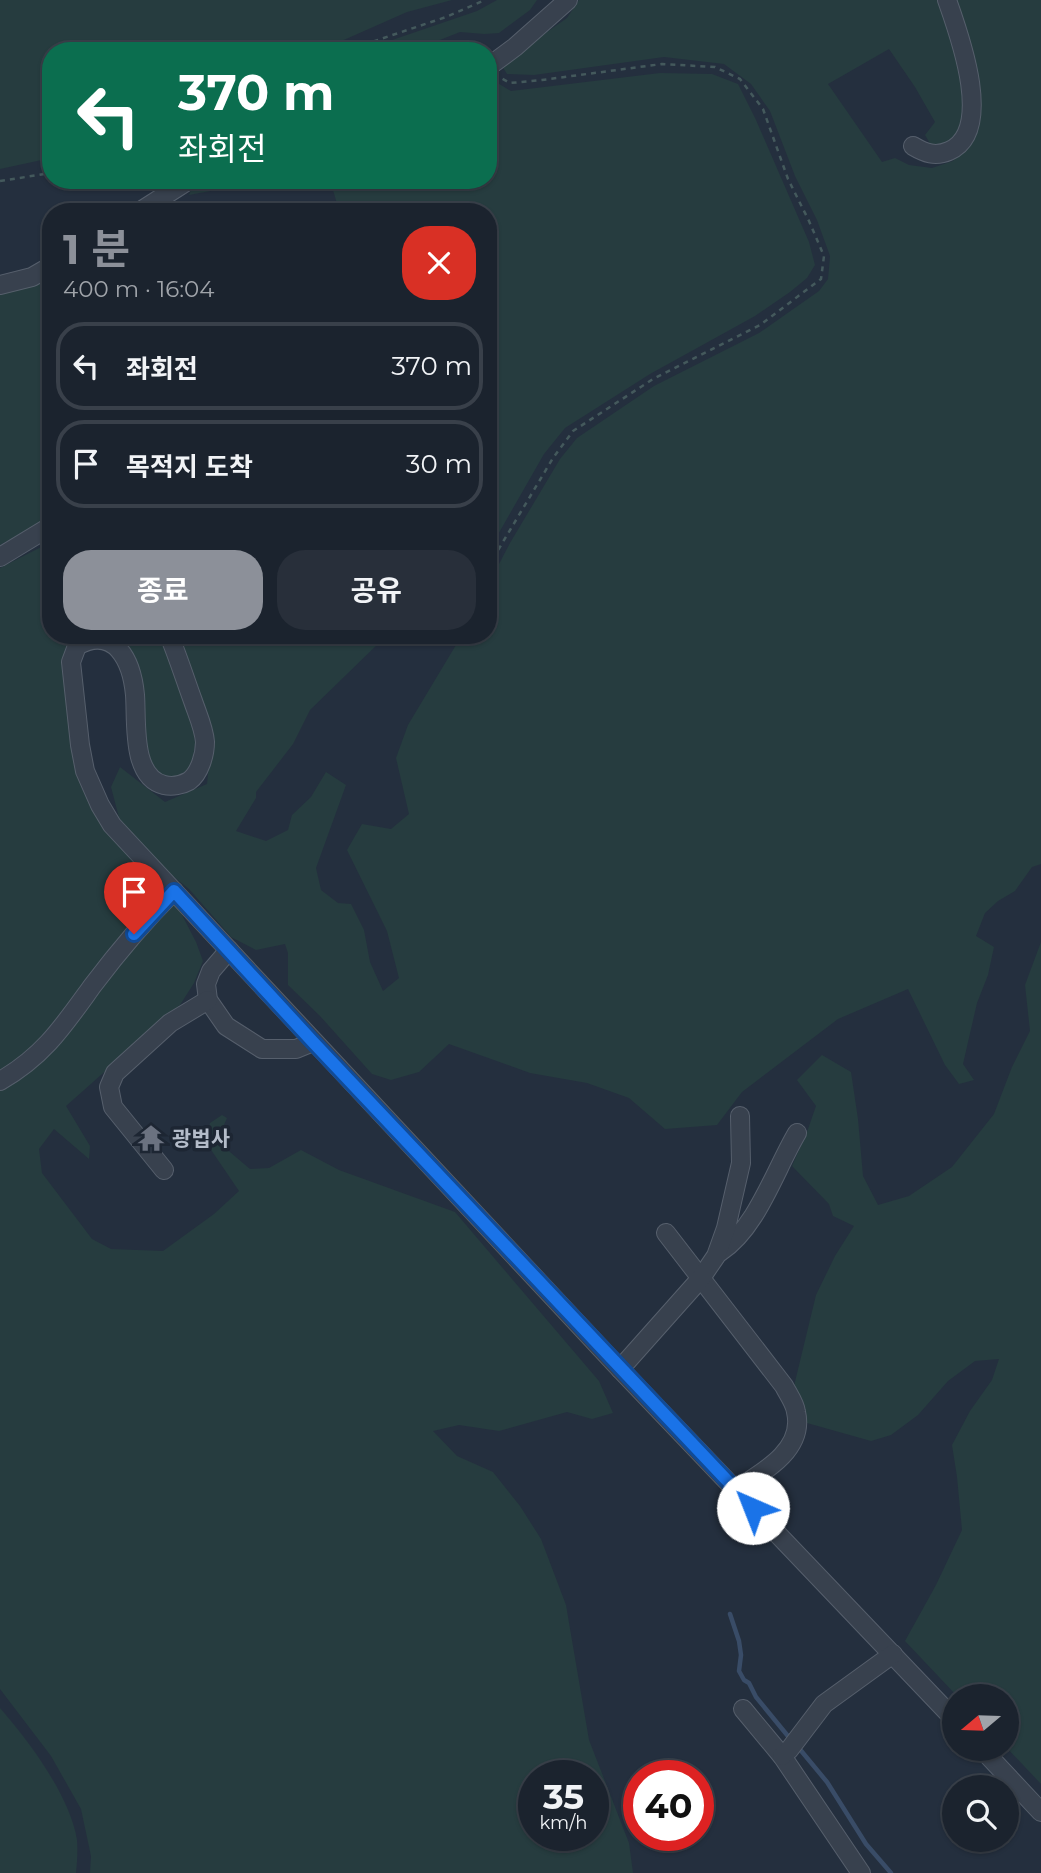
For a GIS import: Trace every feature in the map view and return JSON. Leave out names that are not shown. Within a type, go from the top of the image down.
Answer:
[{"type":"street","points":[[497,68],[515,47],[568,0]]},
{"type":"street","points":[[914,146],[927,154],[943,154],[956,148],[971,123],[971,92],[964,51],[947,0]]},
{"type":"street","points":[[152,203],[175,189]]},
{"type":"street","points":[[0,285],[42,271]]},
{"type":"street","points":[[0,557],[42,531]]},
{"type":"street","points":[[80,644],[71,662],[85,771],[100,805],[129,846],[620,1369],[942,1706]]},
{"type":"street","points":[[113,644],[120,650],[130,672],[135,694],[136,735],[142,765],[155,783],[172,787],[189,781],[196,774],[201,764],[205,742],[172,644]]},
{"type":"street","points":[[0,1081],[35,1058],[60,1031],[147,918],[174,891]]},
{"type":"street","points":[[229,950],[211,971],[205,984],[208,1000],[226,1026],[262,1049],[296,1049],[313,1042]]},
{"type":"street","points":[[163,1170],[113,1107],[109,1087],[116,1073],[170,1023],[208,1000]]},
{"type":"street","points":[[620,1369],[701,1278],[717,1254],[741,1163],[740,1116]]},
{"type":"street","points":[[717,1254],[730,1245],[755,1213],[797,1133]]},
{"type":"street","points":[[666,1233],[784,1386],[796,1410],[795,1437],[784,1454],[765,1471],[735,1490]]},
{"type":"street","points":[[789,1749],[824,1704],[893,1654]]},
{"type":"street","points":[[743,1709],[789,1749],[861,1873]]},
{"type":"street","points":[[993,1761],[1041,1812]]},
{"type":"path","points":[[372,42],[446,17],[485,0]]},
{"type":"path","points":[[497,74],[510,83],[662,64],[715,67],[740,79],[763,109],[788,179],[824,256],[821,279],[760,325],[653,379],[573,431],[553,458],[497,552]]},
{"type":"path","points":[[0,181],[42,174]]},
{"type":"green space","points":[[0,0],[452,0],[407,12],[339,42],[42,42],[42,160],[0,169]]},
{"type":"green space","points":[[497,0],[537,0],[530,10],[499,33],[460,32],[435,42],[386,42],[477,11]]},
{"type":"green space","points":[[579,0],[940,0],[958,59],[964,91],[962,124],[946,147],[932,147],[925,135],[935,122],[889,49],[828,84],[882,162],[895,158],[909,165],[932,168],[953,161],[978,131],[979,111],[955,0],[1041,0],[1041,864],[1032,867],[1015,891],[985,913],[976,936],[994,947],[963,1064],[974,1080],[959,1084],[945,1065],[908,989],[838,1019],[742,1092],[717,1125],[665,1129],[629,1098],[587,1083],[530,1073],[449,1044],[419,1072],[391,1080],[372,1074],[288,985],[288,953],[285,944],[256,950],[231,937],[189,889],[153,860],[122,829],[111,787],[120,767],[165,802],[207,784],[211,746],[180,644],[378,644],[310,710],[293,744],[256,792],[256,798],[236,831],[266,841],[288,830],[292,815],[311,797],[326,772],[346,785],[316,868],[321,890],[338,903],[351,904],[364,930],[370,962],[383,991],[399,978],[387,931],[347,850],[362,824],[391,829],[409,814],[396,758],[408,725],[457,644],[497,644],[497,568],[560,459],[577,438],[654,386],[759,333],[819,291],[828,279],[830,256],[817,220],[795,176],[770,111],[751,84],[724,64],[664,57],[534,75],[507,74],[502,66],[567,18]]},
{"type":"green space","points":[[660,73],[712,74],[738,84],[809,242],[815,265],[807,278],[755,316],[650,374],[565,428],[544,454],[497,536],[497,203],[337,203],[333,189],[497,189],[497,83],[511,91]]},
{"type":"green space","points":[[191,189],[221,189],[189,195]]},
{"type":"green space","points":[[42,279],[42,522],[0,545],[0,292]]},
{"type":"green space","points":[[42,547],[42,644],[71,644],[62,665],[68,713],[125,849],[181,913],[203,961],[194,983],[180,1005],[66,1106],[90,1146],[89,1159],[54,1129],[39,1149],[42,1173],[92,1239],[111,1249],[163,1251],[214,1214],[239,1191],[205,1141],[210,1123],[222,1115],[227,1118],[217,1141],[250,1169],[269,1168],[301,1150],[339,1170],[455,1212],[599,1381],[613,1413],[592,1419],[567,1412],[499,1431],[459,1425],[433,1431],[457,1456],[493,1472],[520,1506],[541,1539],[566,1605],[589,1740],[597,1760],[518,1760],[518,1851],[609,1851],[609,1792],[623,1828],[623,1851],[630,1851],[633,1873],[90,1873],[91,1856],[81,1809],[51,1756],[0,1689],[0,568]]},
{"type":"green space","points":[[114,644],[167,644],[194,722],[195,745],[192,763],[187,771],[170,779],[153,772]]},
{"type":"green space","points":[[1041,942],[1041,1784],[1019,1761],[1019,1684],[946,1684],[905,1641],[962,1530],[952,1445],[970,1411],[992,1380],[999,1359],[975,1361],[948,1381],[918,1415],[891,1435],[871,1441],[807,1423],[794,1386],[816,1295],[835,1256],[854,1226],[833,1216],[829,1204],[792,1166],[816,1106],[797,1080],[822,1055],[851,1072],[863,1176],[878,1205],[909,1196],[952,1167],[994,1114],[1012,1067],[1030,1031],[1025,985]]},
{"type":"green space","points":[[0,1708],[47,1770],[66,1805],[77,1840],[76,1873],[0,1873]]},
{"type":"waterway","points":[[730,1614],[739,1641],[739,1671],[756,1697],[792,1741]]},
{"type":"waterway","points":[[798,1747],[827,1782],[866,1844],[891,1873]]},
{"type":"place","name":"광법사","points":[[151,1138]]},
{"type":"route","points":[[134,934],[174,891],[753,1508]]}]
